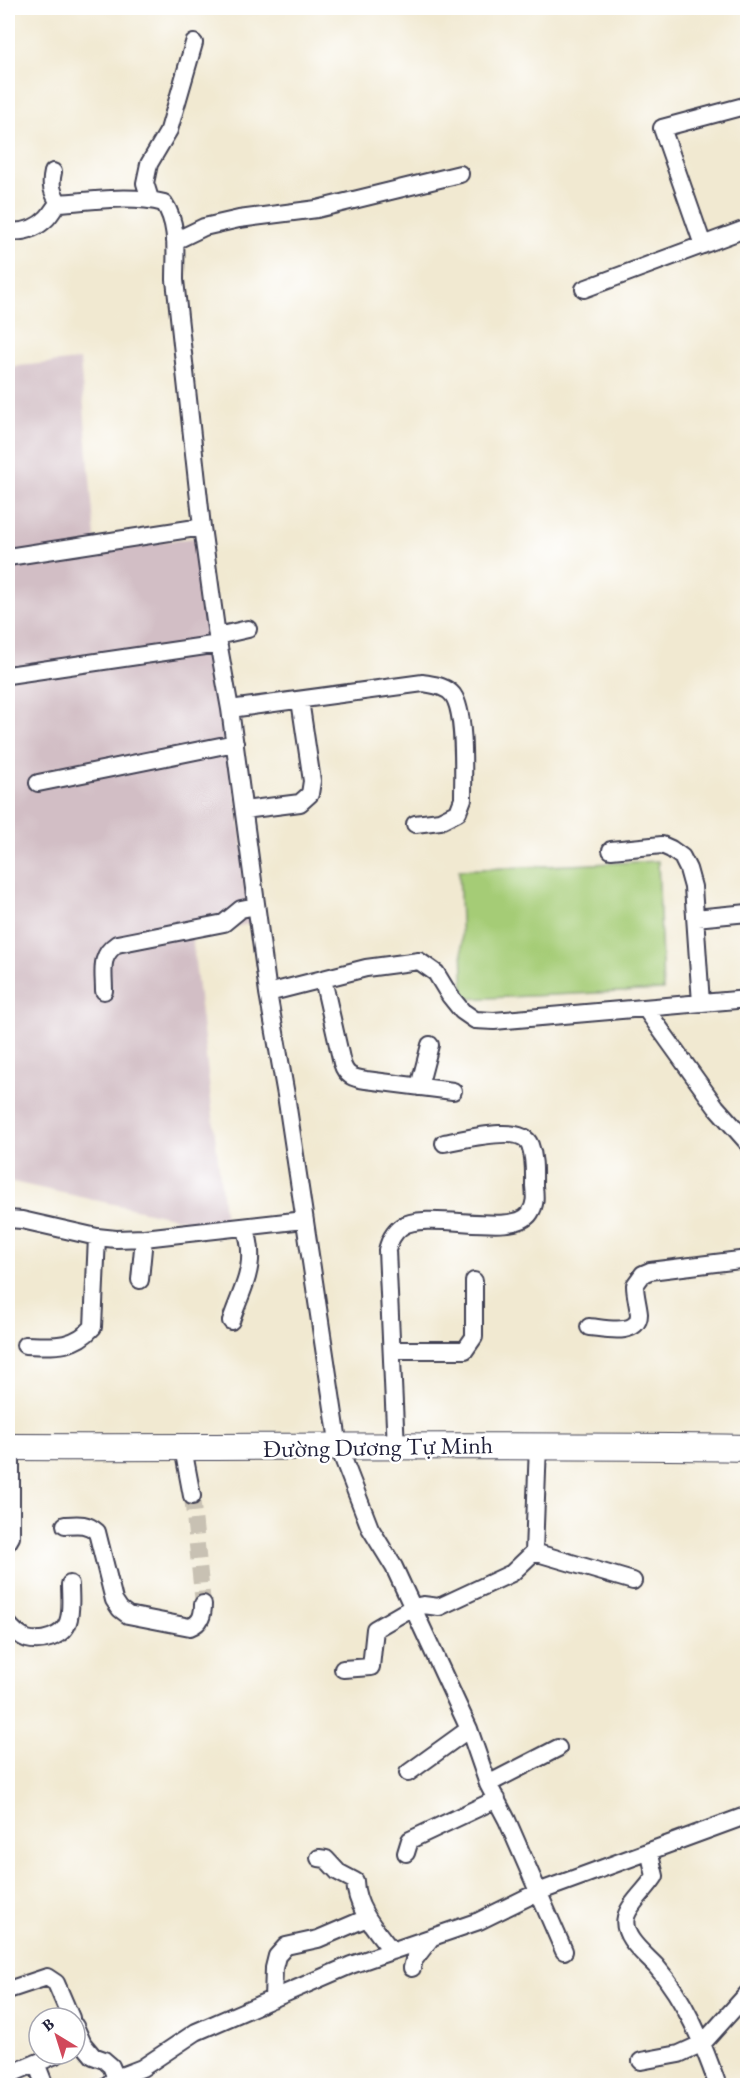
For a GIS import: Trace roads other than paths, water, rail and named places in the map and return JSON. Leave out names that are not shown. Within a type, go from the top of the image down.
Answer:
[{"type":"highway","name":"Đường Dương Tự Minh","points":[[9,1447],[396,1448],[538,1445],[747,1448]]},
{"type":"street","points":[[150,199],[146,183],[149,164],[169,130],[194,43]]},
{"type":"street","points":[[703,245],[662,128],[747,105]]},
{"type":"street","points":[[53,172],[52,192],[59,203]]},
{"type":"street","points":[[176,241],[204,227],[239,219],[317,209],[460,174]]},
{"type":"street","points":[[8,231],[18,232],[35,228],[59,203],[150,199],[164,202],[171,214],[176,241],[176,280],[202,527],[218,640],[231,709],[267,993],[286,1095],[339,1448],[370,1528],[394,1567],[469,1729],[488,1784],[497,1799],[564,1951]]},
{"type":"street","points":[[584,289],[747,228]]},
{"type":"street","points":[[8,557],[202,527]]},
{"type":"street","points":[[8,675],[218,640],[248,629]]},
{"type":"street","points":[[231,709],[423,683],[443,687],[453,695],[460,711],[464,799],[458,812],[440,821],[415,824]]},
{"type":"street","points":[[244,810],[300,803],[310,794],[312,781],[300,700]]},
{"type":"street","points":[[38,783],[235,743]]},
{"type":"street","points":[[611,850],[662,845],[682,857],[688,868],[693,887],[701,1003]]},
{"type":"street","points":[[104,991],[104,956],[117,944],[219,924],[241,909],[256,906]]},
{"type":"street","points":[[695,918],[747,913]]},
{"type":"street","points":[[267,993],[366,968],[419,961],[436,973],[462,1011],[475,1020],[494,1021],[747,999]]},
{"type":"street","points":[[323,979],[342,1063],[348,1075],[360,1079],[453,1091]]},
{"type":"street","points":[[645,1008],[716,1107],[747,1143]]},
{"type":"street","points":[[419,1087],[430,1046]]},
{"type":"street","points":[[396,1448],[387,1250],[391,1237],[402,1226],[418,1222],[513,1223],[529,1215],[535,1203],[534,1162],[530,1143],[519,1135],[500,1134],[444,1143]]},
{"type":"street","points":[[8,1218],[96,1237],[144,1238],[304,1220]]},
{"type":"street","points":[[231,1322],[250,1263],[246,1227]]},
{"type":"street","points":[[25,1345],[51,1346],[70,1343],[83,1337],[93,1327],[96,1237]]},
{"type":"street","points":[[140,1280],[144,1238]]},
{"type":"street","points":[[589,1327],[620,1330],[627,1329],[637,1322],[639,1316],[635,1285],[643,1274],[650,1271],[747,1259]]},
{"type":"street","points":[[392,1350],[465,1350],[474,1337],[474,1281]]},
{"type":"street","points":[[343,1669],[371,1667],[375,1629],[412,1607],[423,1605],[439,1607],[512,1573],[534,1552],[538,1445]]},
{"type":"street","points":[[8,1542],[11,1538],[9,1447]]},
{"type":"street","points":[[183,1448],[192,1496]]},
{"type":"street","points":[[65,1525],[81,1523],[97,1532],[114,1600],[128,1615],[190,1627],[196,1625],[200,1620],[203,1614],[203,1604]]},
{"type":"street","points":[[534,1552],[633,1581]]},
{"type":"street","points":[[8,1624],[26,1638],[37,1640],[57,1634],[68,1624],[70,1584]]},
{"type":"street","points":[[408,1773],[469,1729]]},
{"type":"street","points":[[488,1784],[558,1748]]},
{"type":"street","points":[[406,1854],[410,1840],[497,1799]]},
{"type":"street","points":[[87,2052],[111,2066],[111,2082],[142,2068],[189,2036],[351,1965],[486,1918],[538,1892],[747,1815]]},
{"type":"street","points":[[649,1851],[655,1876],[626,1915],[625,1924],[636,1946],[656,1966],[677,1994],[703,2043],[714,2085]]},
{"type":"street","points":[[319,1858],[326,1859],[338,1872],[355,1881],[355,1891],[367,1918],[392,1951]]},
{"type":"street","points":[[273,1999],[274,1968],[277,1956],[286,1946],[318,1939],[367,1918]]},
{"type":"street","points":[[411,1968],[431,1938]]},
{"type":"street","points":[[8,1990],[47,1977],[56,1983],[66,2006]]},
{"type":"street","points":[[641,2061],[679,2054],[703,2043],[747,1993]]},
{"type":"street","points":[[8,2075],[29,2066]]},
{"type":"street","points":[[37,2066],[45,2085]]},
{"type":"street","points":[[132,2085],[142,2068]]},
{"type":"tunnel","points":[[192,1496],[203,1604]]}]
